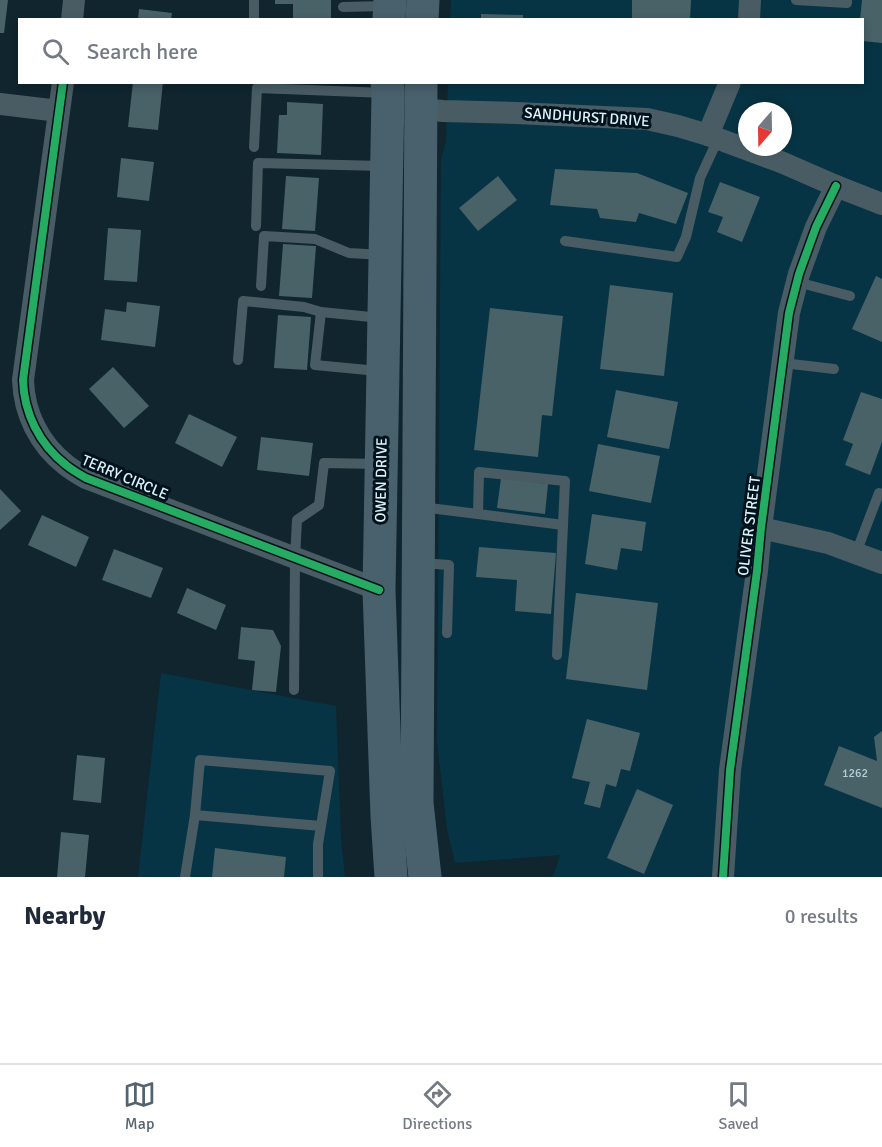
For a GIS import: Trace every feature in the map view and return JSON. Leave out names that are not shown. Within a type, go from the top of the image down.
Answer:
[{"type":"highway","points":[[422,18],[423,0]]},
{"type":"highway","name":"OWEN DRIVE","points":[[388,88],[379,590],[391,877]]},
{"type":"highway","points":[[421,96],[417,804],[425,877]]},
{"type":"street","points":[[72,18],[74,0]]},
{"type":"street","points":[[749,18],[750,0]]},
{"type":"street","name":"TERRY CIRCLE","points":[[63,84],[23,380],[26,407],[34,428],[47,447],[66,466],[86,478],[379,590]]},
{"type":"street","points":[[713,137],[729,84]]},
{"type":"street","name":"SANDHURST DRIVE","points":[[421,96],[443,111],[516,112],[647,119],[678,126],[781,162],[882,204]]},
{"type":"street","points":[[0,104],[59,111]]},
{"type":"street","name":"OLIVER STREET","points":[[723,877],[730,770],[789,313],[816,227],[836,186]]},
{"type":"street","points":[[761,528],[828,543],[882,563]]},
{"type":"lane","points":[[254,18],[255,0]]},
{"type":"lane","points":[[796,0],[847,3],[847,0]]},
{"type":"lane","points":[[342,18],[344,3],[390,8]]},
{"type":"lane","points":[[254,147],[256,88],[388,88]]},
{"type":"lane","points":[[565,241],[676,257],[686,237],[700,178],[713,137]]},
{"type":"lane","points":[[256,226],[258,163],[387,166]]},
{"type":"lane","points":[[261,286],[264,236],[315,239],[349,254],[385,256]]},
{"type":"lane","points":[[797,282],[850,296]]},
{"type":"lane","points":[[238,360],[243,301],[384,318]]},
{"type":"lane","points":[[321,312],[315,365],[383,372]]},
{"type":"lane","points":[[783,363],[834,369]]},
{"type":"lane","points":[[294,690],[297,520],[319,505],[324,463],[381,464]]},
{"type":"lane","points":[[478,514],[479,472],[565,481],[557,655]]},
{"type":"lane","points":[[856,553],[879,493]]},
{"type":"lane","points":[[419,507],[563,525]]},
{"type":"lane","points":[[418,563],[448,565],[447,633]]},
{"type":"lane","points":[[185,877],[195,815],[200,760],[330,771],[318,844],[318,877]]},
{"type":"lane","points":[[195,815],[321,826]]},
{"type":"shaded area","points":[[451,0],[882,0],[882,877],[553,877],[560,855],[455,863],[447,829],[437,741],[441,159],[446,141],[448,84],[864,84],[864,18],[450,18]]},
{"type":"shaded area","points":[[161,673],[336,706],[341,839],[345,877],[138,877]]},
{"type":"building","points":[[0,0],[8,0],[4,33],[0,33]]},
{"type":"building","points":[[275,0],[331,0],[331,18],[293,18],[293,4],[275,4]]},
{"type":"building","points":[[632,0],[691,0],[690,18],[632,18]]},
{"type":"building","points":[[862,0],[882,0],[882,43],[864,41],[864,18],[860,18]]},
{"type":"building","points":[[139,9],[172,13],[171,18],[138,18]]},
{"type":"building","points":[[481,14],[523,15],[523,18],[481,18]]},
{"type":"building","points":[[133,84],[163,84],[158,130],[128,127]]},
{"type":"building","points":[[287,102],[323,104],[321,155],[277,153],[279,115],[287,115]]},
{"type":"building","points":[[121,158],[154,162],[149,201],[117,197]]},
{"type":"building","points":[[555,169],[637,173],[688,193],[676,224],[639,213],[636,222],[600,218],[597,209],[550,205]]},
{"type":"building","points":[[286,176],[319,178],[315,231],[282,229]]},
{"type":"building","points":[[498,176],[517,200],[478,231],[459,208]]},
{"type":"building","points":[[720,182],[760,197],[742,242],[717,232],[723,217],[708,212]]},
{"type":"building","points":[[108,228],[141,230],[137,282],[104,280]]},
{"type":"building","points":[[283,244],[316,246],[312,298],[279,296]]},
{"type":"building","points":[[876,276],[882,279],[882,342],[852,329]]},
{"type":"building","points":[[610,285],[673,293],[664,376],[600,369]]},
{"type":"building","points":[[127,302],[160,306],[155,347],[101,340],[105,309],[126,312]]},
{"type":"building","points":[[490,308],[563,316],[552,416],[542,415],[538,457],[474,450]]},
{"type":"building","points":[[278,315],[311,317],[307,370],[274,368]]},
{"type":"building","points":[[113,367],[149,406],[124,428],[89,389]]},
{"type":"building","points":[[616,390],[678,402],[669,449],[607,437]]},
{"type":"building","points":[[861,392],[882,399],[882,442],[870,475],[845,465],[853,444],[843,440]]},
{"type":"building","points":[[189,414],[237,437],[222,467],[175,443]]},
{"type":"building","points":[[261,437],[313,443],[309,476],[257,470]]},
{"type":"building","points":[[598,444],[660,456],[651,503],[589,491]]},
{"type":"building","points":[[501,478],[548,484],[545,514],[497,508]]},
{"type":"building","points":[[0,489],[21,511],[0,530]]},
{"type":"building","points":[[592,514],[646,522],[642,551],[621,548],[617,570],[585,564]]},
{"type":"building","points":[[42,515],[89,537],[76,567],[28,545]]},
{"type":"building","points":[[479,547],[556,553],[551,614],[515,611],[517,580],[476,577]]},
{"type":"building","points":[[114,549],[163,568],[151,598],[102,580]]},
{"type":"building","points":[[187,588],[226,605],[216,630],[177,613]]},
{"type":"building","points":[[576,593],[658,603],[647,690],[566,679]]},
{"type":"building","points":[[241,627],[273,630],[281,646],[276,692],[252,690],[255,661],[238,659]]},
{"type":"building","points":[[587,719],[640,733],[630,771],[621,769],[616,787],[606,784],[600,808],[584,804],[590,782],[572,778]]},
{"type":"building","points":[[882,731],[882,808],[824,785],[839,746],[877,761],[874,737]]},
{"type":"building","points":[[77,755],[105,758],[101,803],[73,800]]},
{"type":"building","points":[[637,789],[673,805],[644,874],[607,858]]},
{"type":"building","points":[[61,832],[89,835],[85,877],[57,877]]},
{"type":"building","points":[[215,848],[286,857],[284,877],[212,877]]},
{"type":"cycle path","points":[[63,84],[23,380],[26,404],[41,438],[56,457],[86,478],[379,590]]},
{"type":"cycle path","points":[[723,877],[730,770],[789,313],[799,274],[816,227],[836,186]]}]
